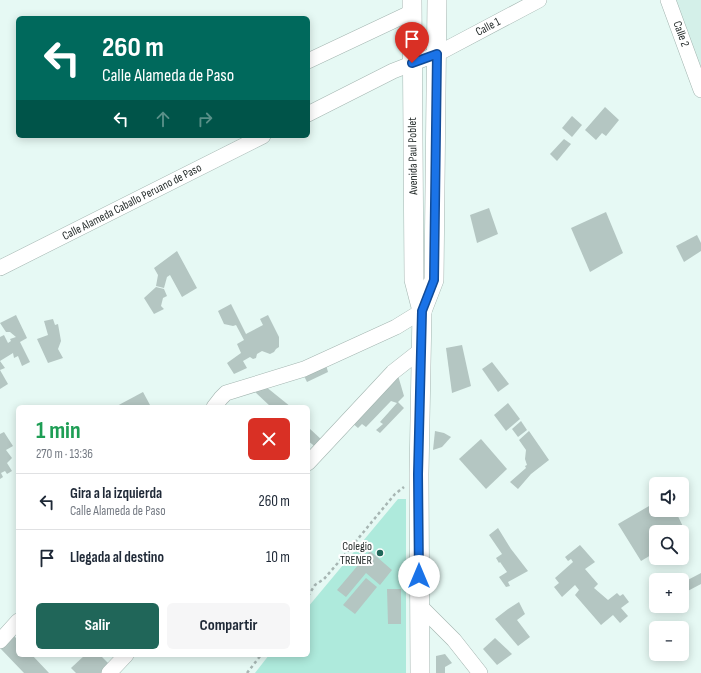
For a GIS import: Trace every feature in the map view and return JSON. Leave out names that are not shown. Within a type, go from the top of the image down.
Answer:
[{"type":"main road","name":"Avenida Paul Poblet","points":[[422,311],[434,280],[437,0]]},
{"type":"main road","name":"Avenida Paul Poblet","points":[[412,6],[414,280],[422,311],[418,474],[420,673]]},
{"type":"street","name":"Calle 1","points":[[412,63],[437,54],[539,0]]},
{"type":"street","name":"Calle 2","points":[[668,0],[701,90]]},
{"type":"street","points":[[310,60],[412,6]]},
{"type":"street","points":[[310,113],[392,71],[412,63]]},
{"type":"street","name":"Calle Alameda Caballo Peruano de Paso","points":[[0,267],[259,138]]},
{"type":"street","points":[[216,405],[226,394],[304,369],[396,327],[422,311]]},
{"type":"street","points":[[310,461],[393,372],[421,350]]},
{"type":"street","points":[[419,605],[454,640],[480,673]]},
{"type":"street","points":[[0,641],[16,623]]},
{"type":"street","points":[[109,673],[124,657]]},
{"type":"path","points":[[310,593],[315,585],[324,578],[343,557],[395,494],[418,474]]},
{"type":"path","points":[[247,673],[259,657]]},
{"type":"shaded area","points":[[674,0],[701,0],[701,72]]},
{"type":"green space","name":"Colegio TRENER","points":[[398,499],[406,499],[406,673],[255,673],[267,657],[310,657],[310,605]]},
{"type":"building","points":[[605,107],[619,120],[606,136],[602,133],[596,140],[585,130]]},
{"type":"building","points":[[572,116],[582,125],[572,137],[562,128]]},
{"type":"building","points":[[564,139],[571,144],[557,161],[550,154]]},
{"type":"building","points":[[489,208],[498,234],[477,243],[470,215]]},
{"type":"building","points":[[606,212],[623,253],[590,272],[571,228]]},
{"type":"building","points":[[697,235],[701,243],[701,251],[684,262],[676,246]]},
{"type":"building","points":[[177,251],[197,288],[182,297],[170,275],[167,277],[164,288],[156,286],[158,275],[154,268]]},
{"type":"building","points":[[156,287],[164,289],[167,296],[163,298],[161,306],[164,309],[154,314],[144,298]]},
{"type":"building","points":[[231,304],[246,334],[263,325],[260,319],[268,315],[279,337],[279,347],[274,352],[270,354],[262,351],[257,354],[256,358],[253,359],[250,357],[243,361],[247,368],[234,374],[227,363],[241,353],[237,344],[244,340],[236,325],[233,326],[224,324],[218,311]]},
{"type":"building","points":[[16,315],[27,338],[20,342],[30,362],[22,366],[18,356],[14,358],[13,353],[0,361],[0,337],[4,335],[8,343],[11,341],[10,339],[16,337],[10,332],[6,332],[0,323]]},
{"type":"building","points":[[53,319],[55,325],[58,324],[61,341],[58,349],[63,358],[48,363],[37,339],[48,335],[44,321]]},
{"type":"building","points":[[462,345],[471,386],[452,393],[446,348]]},
{"type":"building","points":[[0,361],[5,368],[0,370]]},
{"type":"building","points":[[492,362],[509,384],[498,392],[482,369]]},
{"type":"building","points":[[326,365],[328,372],[307,382],[303,374]]},
{"type":"building","points":[[0,370],[8,384],[0,389]]},
{"type":"building","points":[[397,372],[404,396],[398,402],[404,408],[380,433],[376,430],[383,424],[380,422],[397,403],[391,401],[366,427],[362,424],[358,428],[351,422]]},
{"type":"building","points":[[265,386],[289,405],[269,405],[252,389]]},
{"type":"building","points":[[143,392],[150,405],[119,405]]},
{"type":"building","points":[[508,403],[520,419],[506,431],[494,415]]},
{"type":"building","points":[[521,421],[527,430],[518,437],[512,429]]},
{"type":"building","points":[[310,429],[323,441],[317,448],[310,443]]},
{"type":"building","points":[[435,431],[444,433],[451,437],[442,447],[433,450]]},
{"type":"building","points":[[529,431],[549,460],[531,474],[518,489],[510,482],[526,468],[526,450],[519,440]]},
{"type":"building","points":[[4,432],[13,446],[6,450],[12,458],[7,463],[12,471],[7,474],[5,471],[1,473],[3,477],[0,479],[0,434]]},
{"type":"building","points":[[481,439],[507,469],[486,489],[459,459]]},
{"type":"building","points":[[649,506],[649,517],[678,517],[682,525],[649,525],[649,556],[641,561],[618,524]]},
{"type":"building","points":[[498,528],[511,549],[528,571],[508,582],[510,586],[506,587],[499,577],[507,572],[496,558],[502,554],[489,535]]},
{"type":"building","points":[[580,545],[595,562],[585,569],[598,584],[594,588],[608,600],[617,593],[620,596],[623,594],[629,602],[621,608],[628,616],[620,623],[613,615],[601,625],[575,595],[579,590],[575,585],[562,597],[554,587],[559,583],[555,578],[573,562],[571,559],[568,561],[565,557]]},
{"type":"building","points":[[370,551],[392,570],[380,585],[366,573],[346,597],[337,590]]},
{"type":"building","points":[[701,573],[701,584],[689,590],[689,579]]},
{"type":"building","points":[[366,578],[377,587],[355,614],[343,605]]},
{"type":"building","points":[[387,589],[401,589],[401,624],[388,624]]},
{"type":"building","points":[[519,602],[525,614],[517,620],[530,637],[518,646],[495,619]]},
{"type":"building","points":[[12,634],[16,638],[16,657],[34,657],[49,673],[24,673],[0,647]]},
{"type":"building","points":[[495,638],[512,654],[497,665],[483,649]]},
{"type":"building","points":[[445,654],[452,663],[445,667],[445,673],[436,673],[436,656]]},
{"type":"building","points":[[83,657],[102,657],[111,666],[104,673],[76,673],[71,668]]},
{"type":"place","name":"Colegio TRENER","points":[[380,553]]},
{"type":"route","points":[[412,63],[437,54],[434,280],[422,311],[418,474],[419,576]]}]
